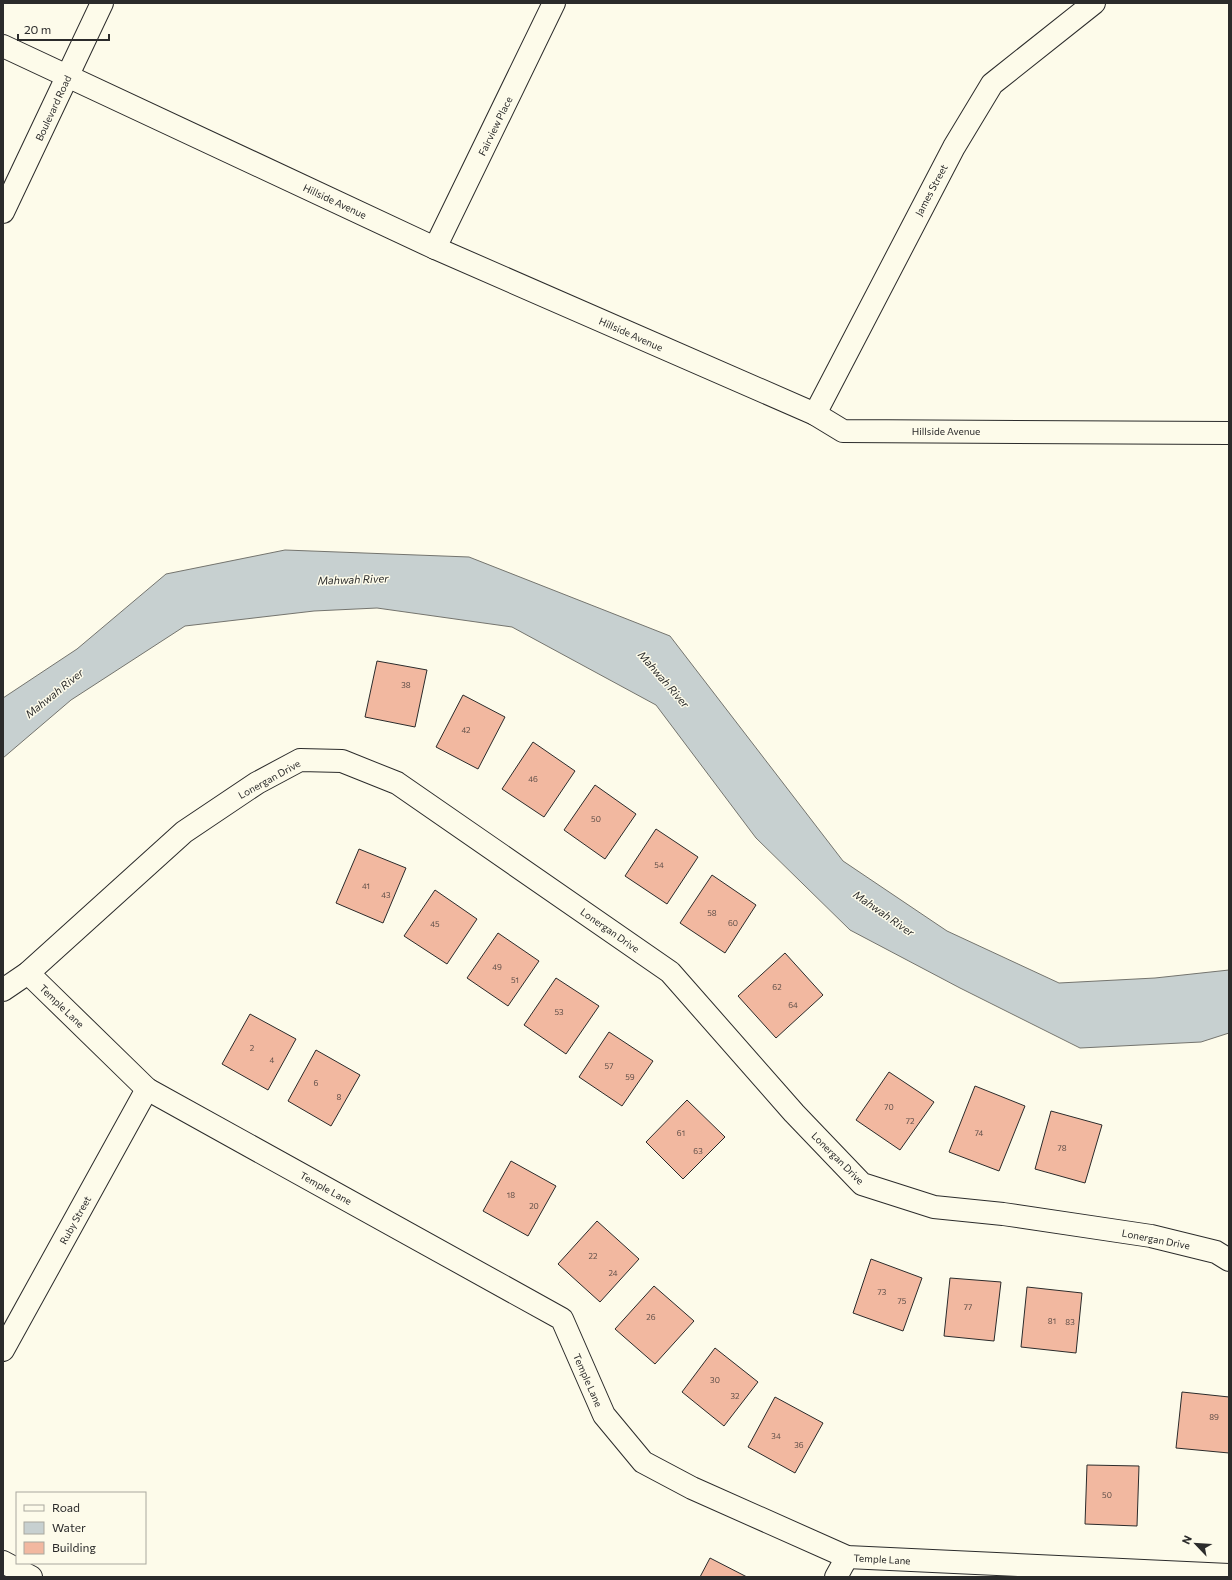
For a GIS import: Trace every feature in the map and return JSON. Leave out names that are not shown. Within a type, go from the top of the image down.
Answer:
[{"type":"street","name":"Boulevard Road","points":[[3,212],[102,3]]},
{"type":"street","name":"Fairview Place","points":[[435,248],[554,3]]},
{"type":"street","name":"James Street","points":[[815,414],[954,147],[992,84],[1094,3]]},
{"type":"street","name":"Hillside Avenue","points":[[3,46],[435,248],[815,414],[842,430],[1229,433]]},
{"type":"street","name":"Lonergan Drive","points":[[3,990],[28,973],[190,828],[257,783],[300,760],[342,761],[397,783],[670,972],[794,1113],[862,1184],[934,1207],[1004,1214],[1151,1236],[1216,1252],[1229,1260]]},
{"type":"street","name":"Temple Lane","points":[[28,973],[147,1089],[562,1319],[604,1415],[643,1462],[692,1488],[847,1557],[1229,1575]]},
{"type":"street","name":"Ruby Street","points":[[3,1350],[147,1089]]},
{"type":"street","points":[[836,1577],[847,1557]]},
{"type":"street","points":[[3,1562],[31,1577]]},
{"type":"water","name":"Mahwah River","points":[[285,550],[469,557],[670,636],[843,861],[947,931],[1059,983],[1155,978],[1229,970],[1229,1033],[1201,1042],[1080,1048],[960,988],[850,930],[756,838],[656,705],[512,627],[377,608],[314,611],[185,626],[71,700],[3,758],[3,698],[77,649],[166,574]]},
{"type":"building","points":[[377,661],[427,670],[415,727],[365,717]]},
{"type":"building","points":[[463,695],[505,717],[478,769],[436,747]]},
{"type":"building","points":[[533,742],[575,771],[544,817],[502,789]]},
{"type":"building","points":[[595,785],[636,814],[605,859],[564,830]]},
{"type":"building","points":[[656,829],[698,857],[667,904],[625,876]]},
{"type":"building","points":[[359,849],[406,868],[383,923],[336,903]]},
{"type":"building","points":[[712,875],[756,905],[725,953],[680,923]]},
{"type":"building","points":[[435,890],[477,919],[447,964],[404,936]]},
{"type":"building","points":[[498,933],[539,961],[508,1006],[467,978]]},
{"type":"building","points":[[785,953],[823,995],[776,1038],[738,996]]},
{"type":"building","points":[[556,978],[599,1006],[566,1054],[524,1025]]},
{"type":"building","points":[[250,1014],[296,1039],[268,1090],[222,1064]]},
{"type":"building","points":[[609,1032],[653,1061],[622,1106],[579,1077]]},
{"type":"building","points":[[316,1050],[360,1075],[331,1126],[288,1101]]},
{"type":"building","points":[[889,1072],[934,1102],[900,1150],[856,1120]]},
{"type":"building","points":[[975,1086],[1025,1106],[999,1171],[949,1152]]},
{"type":"building","points":[[687,1100],[725,1137],[683,1179],[646,1142]]},
{"type":"building","points":[[1051,1111],[1102,1125],[1085,1183],[1035,1169]]},
{"type":"building","points":[[511,1161],[556,1186],[528,1236],[483,1211]]},
{"type":"building","points":[[597,1221],[639,1259],[600,1302],[558,1264]]},
{"type":"building","points":[[871,1259],[922,1278],[903,1331],[853,1313]]},
{"type":"building","points":[[950,1278],[1001,1282],[994,1341],[944,1336]]},
{"type":"building","points":[[654,1286],[694,1321],[655,1364],[615,1329]]},
{"type":"building","points":[[1027,1287],[1082,1293],[1076,1353],[1021,1347]]},
{"type":"building","points":[[715,1348],[758,1382],[724,1426],[682,1392]]},
{"type":"building","points":[[1182,1392],[1229,1397],[1229,1453],[1176,1448]]},
{"type":"building","points":[[775,1397],[823,1423],[795,1473],[748,1447]]},
{"type":"building","points":[[1087,1465],[1139,1466],[1137,1526],[1085,1524]]},
{"type":"building","points":[[710,1558],[747,1577],[700,1577]]}]
